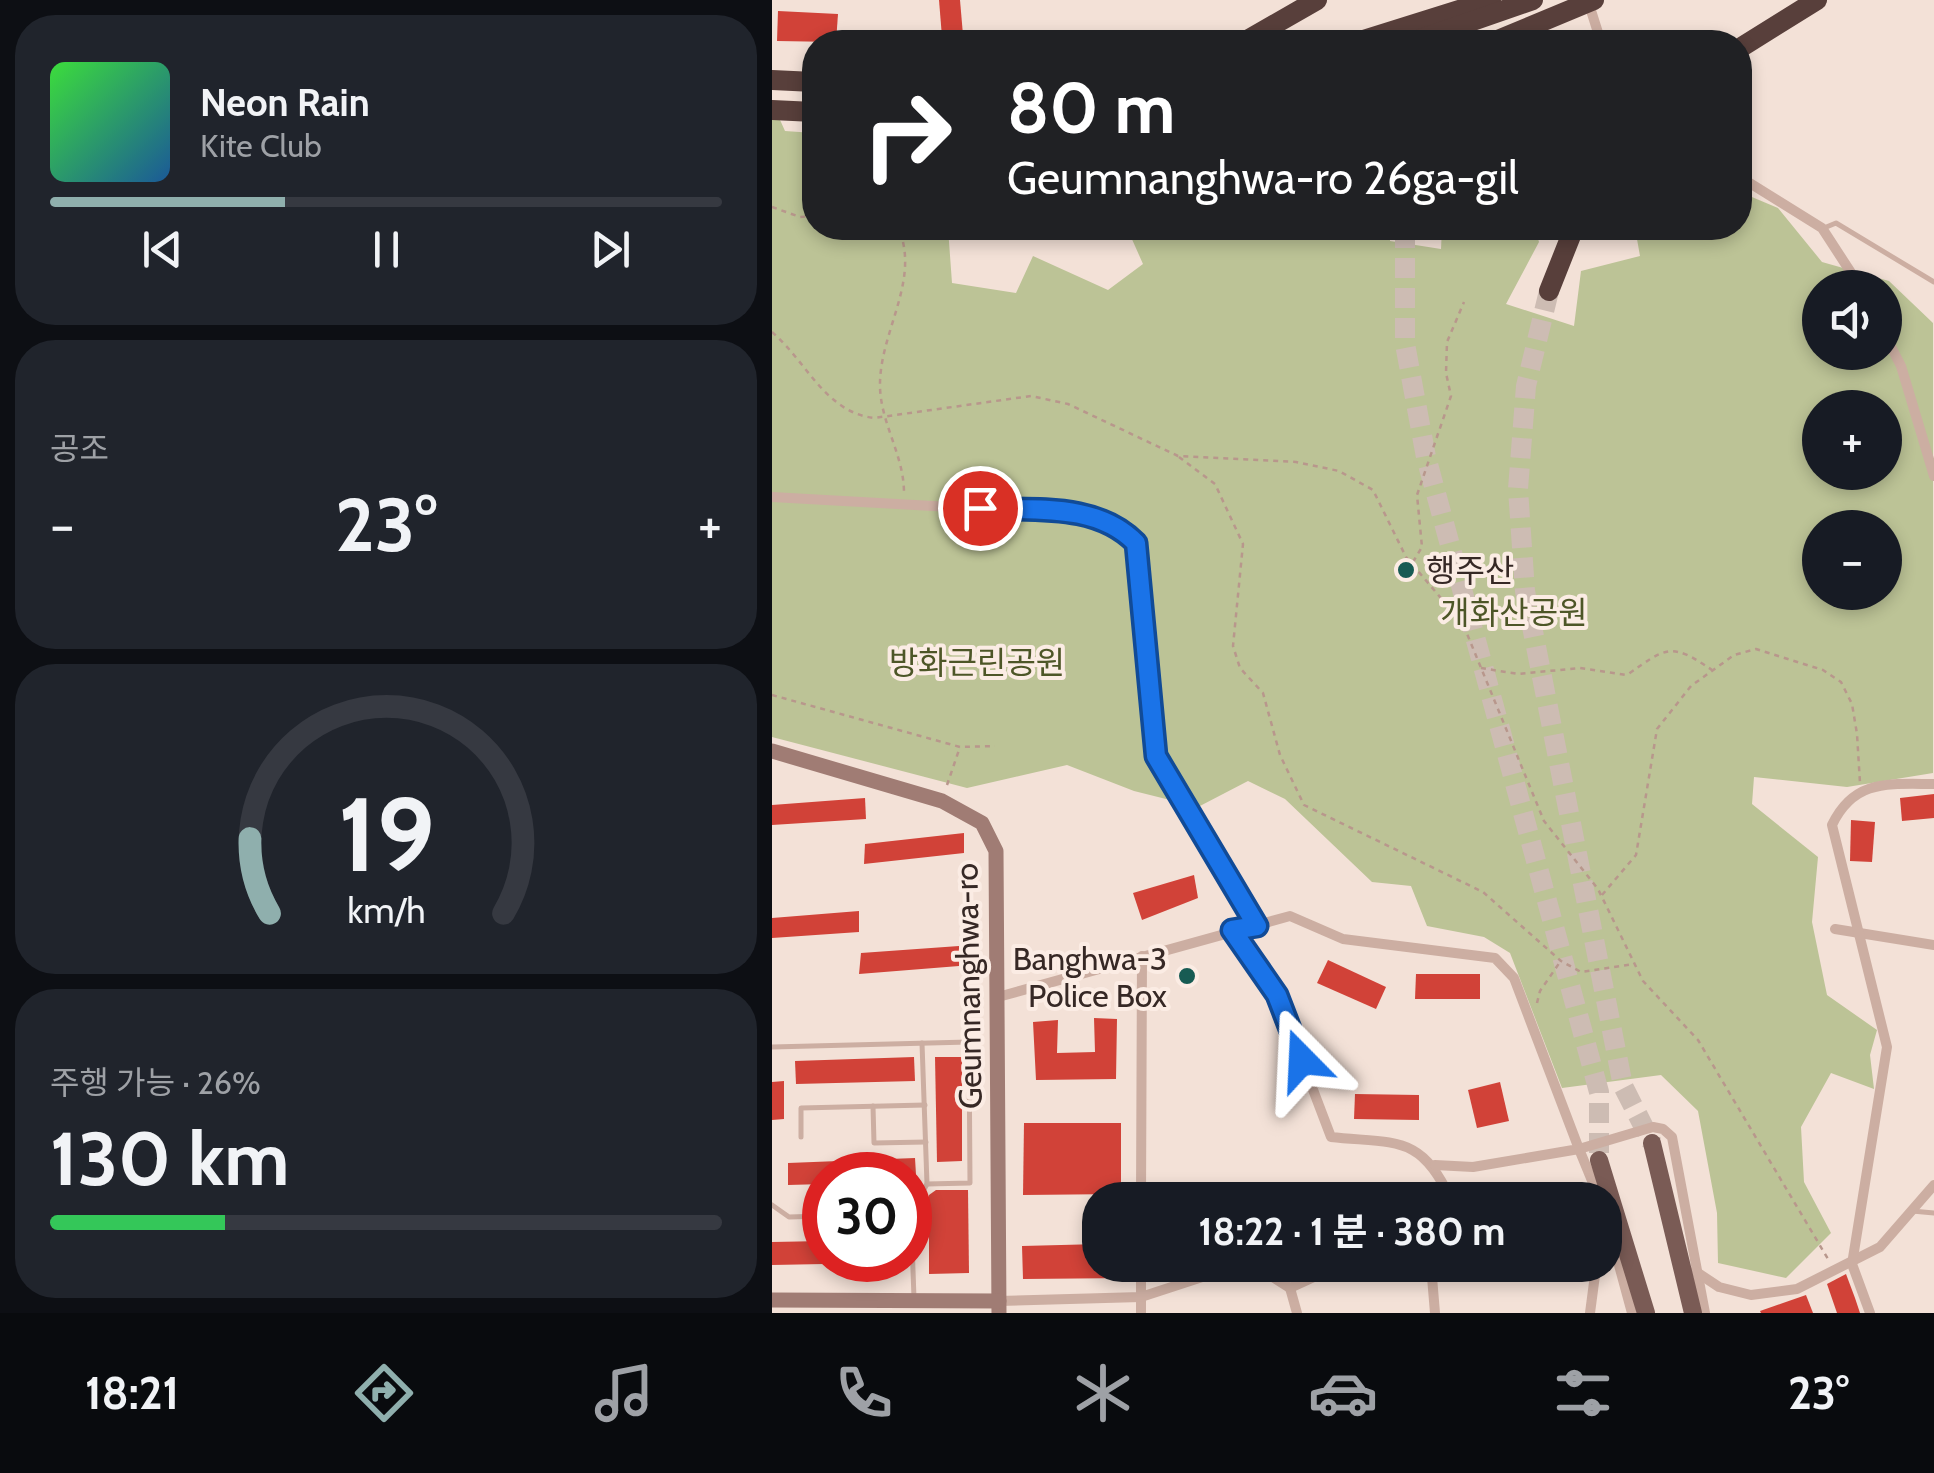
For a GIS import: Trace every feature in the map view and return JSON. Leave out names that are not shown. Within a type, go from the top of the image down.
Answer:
[{"type":"highway","points":[[1265,30],[1318,0]]},
{"type":"highway","points":[[1447,30],[1458,0]]},
{"type":"highway","points":[[1395,30],[1491,0]]},
{"type":"highway","points":[[1447,30],[1533,0]]},
{"type":"highway","points":[[1521,30],[1591,0]]},
{"type":"highway","points":[[1752,40],[1816,0]]},
{"type":"highway","points":[[772,80],[802,81]]},
{"type":"highway","points":[[772,110],[802,111]]},
{"type":"highway","points":[[1549,291],[1569,240]]},
{"type":"main road","points":[[1652,1143],[1693,1313]]},
{"type":"main road","points":[[1599,1160],[1646,1313]]},
{"type":"street","points":[[1591,0],[1598,30]]},
{"type":"street","points":[[1752,184],[1822,228],[1849,270]]},
{"type":"street","points":[[1902,369],[1934,476]]},
{"type":"street","points":[[772,497],[1093,514],[1120,527],[1136,543],[1156,756],[1257,926]]},
{"type":"street","name":"Geumnanghwa-ro","points":[[772,751],[942,801],[982,823],[996,851],[999,1307]]},
{"type":"street","points":[[1870,1313],[1852,1264],[1887,1047],[1832,825],[1842,804],[1864,791],[1893,784],[1934,784]]},
{"type":"street","points":[[998,996],[1290,916],[1342,939],[1495,958],[1514,978],[1592,1182]]},
{"type":"street","points":[[1835,929],[1934,946]]},
{"type":"street","points":[[1232,930],[1277,995],[1332,1137],[1407,1145],[1435,1165],[1443,1182]]},
{"type":"street","points":[[1141,1182],[1142,956]]},
{"type":"street","points":[[1435,1165],[1472,1167],[1579,1150],[1664,1128],[1672,1137],[1705,1313]]},
{"type":"street","points":[[1694,1270],[1719,1287],[1751,1296],[1797,1289],[1880,1248],[1934,1186]]},
{"type":"street","points":[[1622,1279],[1632,1313]]},
{"type":"street","points":[[1141,1282],[1141,1313]]},
{"type":"street","points":[[772,1300],[860,1307],[914,1301],[999,1307],[1141,1297],[1187,1282]]},
{"type":"street","points":[[1281,1282],[1290,1288],[1297,1313]]},
{"type":"street","points":[[1290,1288],[1303,1282]]},
{"type":"street","points":[[1432,1282],[1435,1313]]},
{"type":"street","points":[[1590,1313],[1594,1282]]},
{"type":"lane","points":[[1822,228],[1836,223],[1934,282]]},
{"type":"lane","points":[[922,1042],[926,1152]]},
{"type":"lane","points":[[772,1047],[968,1042],[970,1183],[932,1184]]},
{"type":"lane","points":[[801,1137],[801,1108],[925,1105]]},
{"type":"lane","points":[[873,1106],[874,1144],[926,1142]]},
{"type":"lane","points":[[772,1205],[789,1216],[802,1216]]},
{"type":"lane","points":[[1911,1211],[1934,1213]]},
{"type":"lane","points":[[913,1282],[914,1301]]},
{"type":"path","points":[[772,207],[802,217]]},
{"type":"path","points":[[903,242],[906,275],[882,362],[884,416],[904,470],[904,504]]},
{"type":"path","points":[[1412,564],[1422,547],[1417,495],[1452,396],[1446,373],[1447,342],[1464,302]]},
{"type":"path","points":[[772,332],[825,393],[854,416],[884,416],[1030,396],[1068,404],[1178,456],[1216,484],[1243,544],[1234,646],[1240,668],[1263,694],[1280,755],[1304,805],[1483,892],[1549,946],[1561,961],[1582,972],[1634,964]]},
{"type":"path","points":[[1178,456],[1296,462],[1339,471],[1373,490],[1412,564],[1463,624],[1544,821],[1601,896],[1644,981],[1698,1040],[1834,1270]]},
{"type":"path","points":[[1478,667],[1518,674],[1580,668],[1627,675],[1660,652],[1673,649],[1713,671]]},
{"type":"path","points":[[1601,896],[1636,855],[1657,730],[1691,686],[1734,655],[1756,649],[1823,670],[1841,682],[1852,704],[1857,734],[1856,776],[1864,791]]},
{"type":"path","points":[[772,695],[960,747],[995,746]]},
{"type":"path","points":[[942,801],[960,747]]},
{"type":"path","points":[[1532,1022],[1540,991],[1561,961]]},
{"type":"green space","name":"개화산공원","points":[[772,102],[785,131],[802,132],[802,240],[949,240],[952,283],[1016,293],[1033,256],[1108,290],[1143,264],[1132,240],[1390,240],[1441,249],[1441,240],[1538,240],[1506,304],[1574,326],[1581,271],[1640,256],[1637,240],[1752,240],[1752,197],[1778,208],[1822,262],[1850,270],[1802,270],[1802,370],[1902,370],[1902,293],[1933,323],[1933,773],[1847,787],[1754,777],[1752,804],[1818,857],[1812,922],[1827,995],[1877,1030],[1870,1055],[1874,1089],[1831,1073],[1801,1127],[1804,1182],[1831,1233],[1786,1278],[1718,1263],[1717,1213],[1698,1111],[1661,1075],[1562,1088],[1510,953],[1484,937],[1427,926],[1411,886],[1372,882],[1285,799],[1248,781],[1198,807],[1134,791],[1067,765],[967,788],[772,737]]},
{"type":"building","points":[[939,0],[960,0],[963,30],[941,30]]},
{"type":"building","points":[[778,11],[838,14],[837,30],[802,30],[802,41],[777,41]]},
{"type":"building","points":[[1934,794],[1934,818],[1902,821],[1900,798]]},
{"type":"building","points":[[865,798],[866,819],[772,825],[772,805]]},
{"type":"building","points":[[1851,820],[1875,822],[1872,862],[1850,861]]},
{"type":"building","points":[[964,833],[964,853],[864,864],[865,844]]},
{"type":"building","points":[[1194,875],[1198,898],[1142,920],[1133,893]]},
{"type":"building","points":[[859,911],[859,932],[772,938],[772,918]]},
{"type":"building","points":[[959,946],[959,966],[859,974],[861,953]]},
{"type":"building","points":[[1328,960],[1386,987],[1376,1009],[1317,983]]},
{"type":"building","points":[[1416,974],[1480,974],[1480,999],[1415,999]]},
{"type":"building","points":[[1094,1018],[1117,1019],[1116,1079],[1036,1080],[1033,1022],[1058,1020],[1057,1053],[1095,1052]]},
{"type":"building","points":[[914,1057],[915,1081],[796,1084],[795,1061]]},
{"type":"building","points":[[935,1057],[962,1057],[962,1161],[937,1162]]},
{"type":"building","points":[[784,1081],[784,1119],[772,1120],[772,1082]]},
{"type":"building","points":[[1500,1082],[1509,1121],[1477,1128],[1468,1090]]},
{"type":"building","points":[[1355,1094],[1419,1095],[1419,1120],[1354,1119]]},
{"type":"building","points":[[1024,1123],[1121,1123],[1121,1182],[1082,1182],[1082,1194],[1023,1195]]},
{"type":"building","points":[[802,1162],[802,1185],[788,1185],[788,1163]]},
{"type":"building","points":[[968,1190],[969,1273],[932,1274],[932,1193]]},
{"type":"building","points":[[802,1241],[802,1264],[772,1265],[772,1242]]},
{"type":"building","points":[[1082,1244],[1082,1278],[1023,1279],[1022,1246]]},
{"type":"building","points":[[1846,1274],[1860,1313],[1837,1313],[1827,1284]]},
{"type":"building","points":[[1806,1295],[1813,1313],[1760,1311]]},
{"type":"tunnel","points":[[1405,240],[1405,344],[1426,457],[1599,1092],[1599,1160]]},
{"type":"tunnel","points":[[1549,291],[1526,386],[1518,489],[1525,591],[1623,1086],[1652,1143]]},
{"type":"place","name":"행주산","points":[[1406,570]]},
{"type":"place","name":"Banghwa-3 Police Box","points":[[1187,976]]},
{"type":"route","points":[[980,508],[1093,514],[1120,527],[1136,543],[1156,756],[1257,926],[1232,930],[1277,995],[1302,1060]]},
{"type":"park label","name":"방화근린공원","points":[[977,662]]}]
